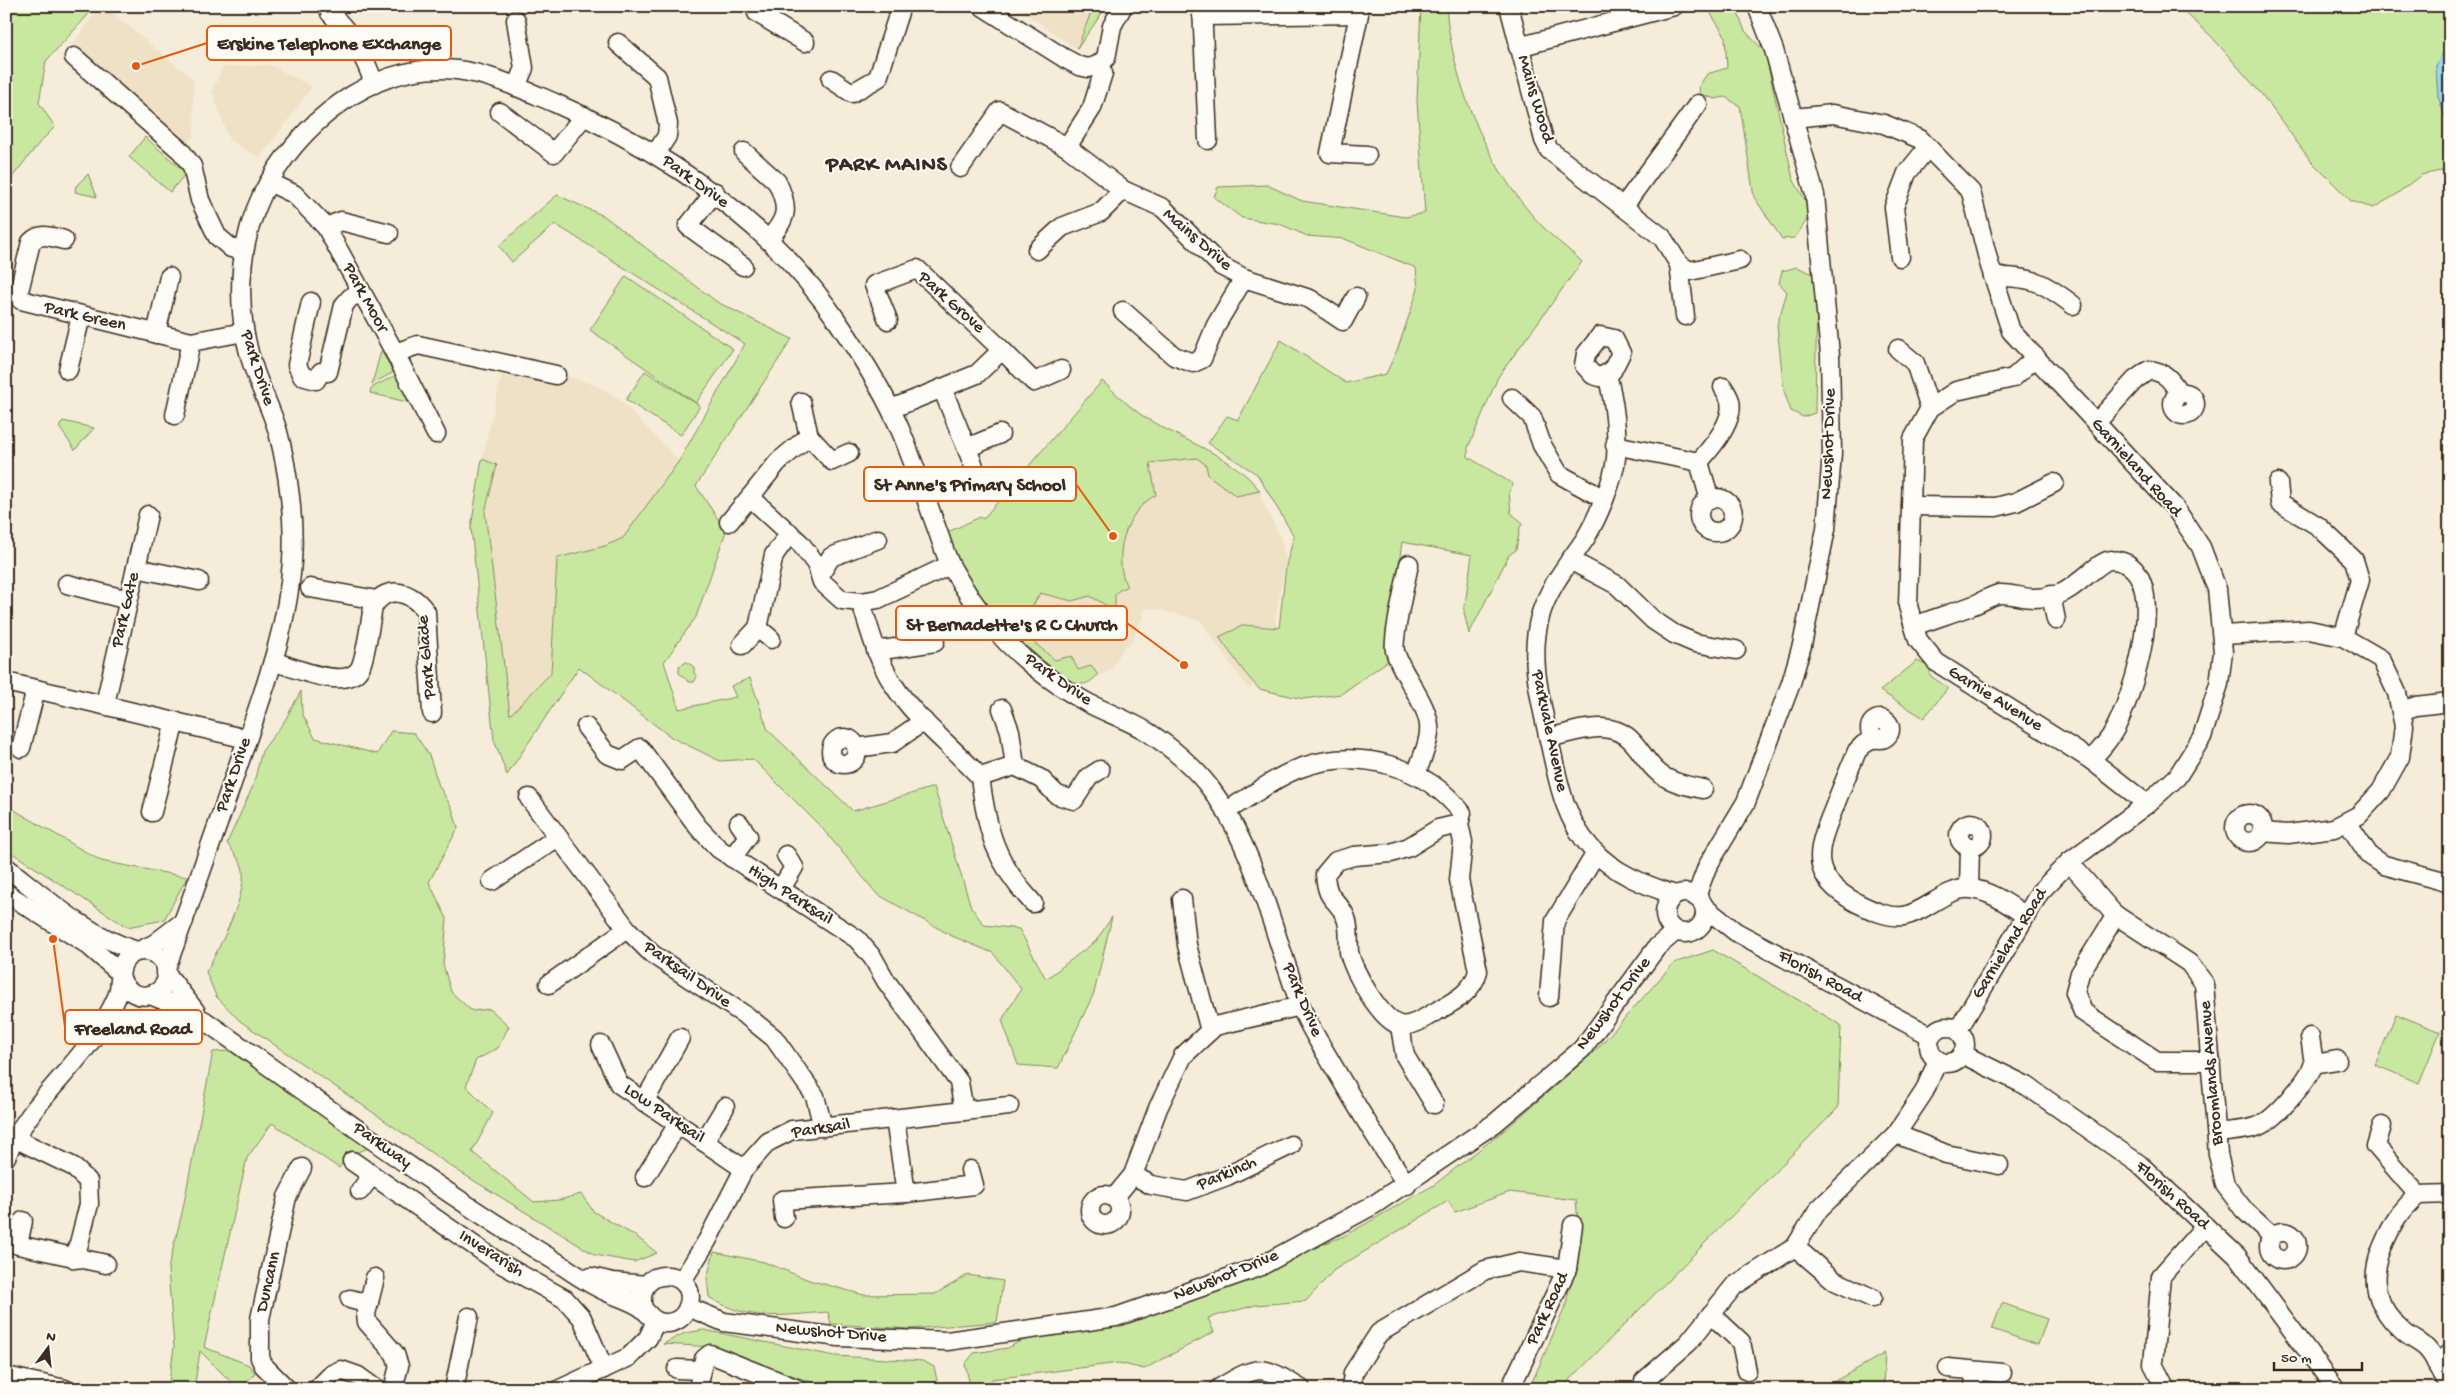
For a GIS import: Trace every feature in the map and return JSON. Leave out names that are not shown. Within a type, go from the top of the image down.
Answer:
[{"type":"street","points":[[761,6],[757,13],[805,42]]},
{"type":"street","points":[[831,79],[852,93],[878,78],[901,6]]},
{"type":"street","points":[[982,6],[1079,66],[1088,68],[1102,61]]},
{"type":"street","points":[[1067,147],[1092,108],[1103,72],[1102,61],[1112,26],[1123,6]]},
{"type":"street","name":"Mains Wood","points":[[1509,6],[1518,46],[1549,150],[1662,237],[1679,264]]},
{"type":"street","name":"Mains Wood","points":[[1518,46],[1674,6]]},
{"type":"street","name":"Newshot Drive","points":[[688,1307],[724,1322],[839,1337],[947,1341],[1116,1317],[1258,1267],[1407,1185],[1495,1123],[1582,1049],[1657,947],[1669,923],[1664,910],[1669,901],[1691,903],[1707,867],[1746,802],[1782,709],[1802,646],[1826,529],[1832,453],[1830,355],[1826,286],[1815,195],[1774,50],[1757,6]]},
{"type":"street","points":[[329,9],[347,30],[367,63],[374,84]]},
{"type":"street","points":[[1208,140],[1202,11],[1360,10],[1330,153],[1367,156]]},
{"type":"street","points":[[516,20],[524,68],[516,87]]},
{"type":"street","points":[[618,43],[657,77],[668,124],[667,136],[656,154]]},
{"type":"street","points":[[74,57],[180,151],[192,166],[200,200],[217,236],[231,248],[244,250]]},
{"type":"street","name":"Park Drive","points":[[166,970],[273,661],[289,589],[293,530],[278,434],[254,368],[244,332],[240,294],[244,250],[259,201],[269,182],[303,134],[333,107],[355,92],[407,73],[457,70],[487,76],[584,116],[656,154],[715,192],[768,240],[835,317],[890,409],[950,565],[990,623],[1034,667],[1083,700],[1150,733],[1192,768],[1209,786],[1226,811],[1249,862],[1301,1006],[1368,1127],[1407,1185]]},
{"type":"street","points":[[1623,207],[1698,104]]},
{"type":"street","name":"Mains Drive","points":[[960,168],[1000,111],[1067,147],[1123,190],[1163,208],[1215,260],[1244,278],[1310,299],[1343,321],[1356,297]]},
{"type":"street","points":[[500,112],[554,153],[584,116]]},
{"type":"street","name":"Garnieland Road","points":[[1793,118],[1833,114],[1884,124],[1920,139],[1971,192],[1993,277],[2011,330],[2175,508],[2201,547],[2217,589],[2223,635],[2219,684],[2202,737],[2177,777],[2146,804],[2069,862],[2040,892],[1958,1030]]},
{"type":"street","points":[[1900,258],[1894,207],[1907,173],[1928,147]]},
{"type":"street","points":[[744,152],[777,182],[780,189],[785,215],[783,223],[768,240]]},
{"type":"street","name":"Park Moor","points":[[269,182],[294,194],[326,227],[395,353],[436,434]]},
{"type":"street","points":[[1037,250],[1062,227],[1101,212],[1123,190]]},
{"type":"street","points":[[715,192],[688,226],[742,266]]},
{"type":"street","points":[[326,227],[341,221],[388,233]]},
{"type":"street","name":"Park Green","points":[[64,240],[43,235],[36,237],[31,242],[19,291],[21,300],[191,342],[244,332]]},
{"type":"street","points":[[1679,264],[1690,271],[1740,260]]},
{"type":"street","points":[[1679,264],[1684,316]]},
{"type":"street","name":"Park Grove","points":[[888,320],[874,285],[917,269],[1034,382],[1061,370]]},
{"type":"street","points":[[1993,277],[2021,276],[2048,286],[2073,305]]},
{"type":"street","points":[[156,334],[169,277]]},
{"type":"street","name":"Mains Drive","points":[[1124,311],[1174,356],[1193,363],[1202,359],[1216,325],[1244,278]]},
{"type":"street","points":[[311,302],[297,365],[302,376],[316,380],[321,372],[328,372],[344,305],[350,298],[361,292]]},
{"type":"street","points":[[68,370],[81,316]]},
{"type":"street","points":[[175,415],[191,342]]},
{"type":"street","points":[[395,353],[418,345],[556,375]]},
{"type":"street","points":[[1898,349],[1915,363],[1930,408]]},
{"type":"street","points":[[890,409],[977,374],[1002,350]]},
{"type":"street","name":"Garnie Avenue","points":[[2036,357],[2013,378],[1956,391],[1930,408],[1914,439],[1908,606],[1918,640],[1936,662],[2091,760],[2146,804]]},
{"type":"street","points":[[2096,423],[2135,380],[2149,370],[2159,371],[2170,378],[2180,394]]},
{"type":"street","name":"Parkvale Avenue","points":[[1607,376],[1612,394],[1616,458],[1604,499],[1594,524],[1546,598],[1535,642],[1537,682],[1565,806],[1577,830],[1596,853],[1610,865],[1644,885],[1691,903]]},
{"type":"street","points":[[1699,462],[1716,442],[1727,421],[1731,402],[1723,387]]},
{"type":"street","points":[[942,388],[974,466]]},
{"type":"street","points":[[1512,398],[1532,417],[1542,445],[1559,474],[1604,499]]},
{"type":"street","points":[[801,402],[809,436],[832,461],[848,453]]},
{"type":"street","points":[[967,448],[1000,434]]},
{"type":"street","points":[[729,522],[778,462],[809,436]]},
{"type":"street","points":[[1615,445],[1699,462]]},
{"type":"street","points":[[1699,462],[1710,500]]},
{"type":"street","points":[[1911,506],[1996,507],[2016,502],[2054,483]]},
{"type":"street","points":[[2278,483],[2280,503],[2318,526],[2354,560],[2360,580],[2343,637]]},
{"type":"street","points":[[750,497],[790,534],[816,564],[821,573],[822,582],[842,600],[861,602],[878,599],[950,565]]},
{"type":"street","name":"Park Gate","points":[[105,704],[148,515]]},
{"type":"street","points":[[742,645],[758,628],[774,555],[790,534]]},
{"type":"street","points":[[821,573],[831,557],[878,539]]},
{"type":"street","points":[[1914,626],[1999,594],[2034,598],[2051,595],[2068,589],[2089,576],[2099,564],[2109,559],[2122,560],[2136,570],[2143,583],[2145,621],[2140,659],[2129,694],[2113,733],[2091,760]]},
{"type":"street","points":[[1570,560],[1617,585],[1653,620],[1674,634],[1696,643],[1736,650]]},
{"type":"street","points":[[1409,564],[1395,650],[1400,664],[1427,714],[1430,727],[1428,745],[1416,774]]},
{"type":"street","points":[[136,568],[199,581]]},
{"type":"street","points":[[67,584],[128,600]]},
{"type":"street","points":[[273,661],[334,680],[350,677],[360,669],[373,607],[377,600],[310,588]]},
{"type":"street","name":"Park Glade","points":[[377,600],[386,594],[410,595],[419,602],[426,612],[432,713]]},
{"type":"street","points":[[2051,595],[2056,620]]},
{"type":"street","points":[[861,602],[876,652],[893,684],[924,721],[980,777],[987,824],[994,845],[1014,883],[1032,903]]},
{"type":"street","points":[[758,628],[772,639]]},
{"type":"street","points":[[2223,635],[2310,630],[2343,637],[2381,659],[2397,693],[2404,726],[2400,757],[2381,791],[2359,815],[2334,828],[2288,834],[2262,832]]},
{"type":"street","points":[[876,652],[935,642]]},
{"type":"street","points":[[6,682],[247,739]]},
{"type":"street","points":[[22,748],[36,689]]},
{"type":"street","points":[[2401,711],[2416,706],[2450,702]]},
{"type":"street","points":[[1002,709],[1010,731],[1015,766]]},
{"type":"street","points":[[152,812],[175,721]]},
{"type":"street","points":[[856,748],[892,743],[924,721]]},
{"type":"street","name":"High Parksail","points":[[586,727],[607,754],[622,760],[640,748],[698,828],[719,849],[856,939],[873,958],[886,981],[959,1082],[964,1111]]},
{"type":"street","points":[[1549,738],[1594,728],[1618,732],[1634,742],[1649,764],[1661,775],[1676,782],[1703,789]]},
{"type":"street","points":[[1875,737],[1862,744],[1857,751],[1820,841],[1819,854],[1822,868],[1828,881],[1838,892],[1870,909],[1887,915],[1902,916],[1916,913],[1954,892],[1969,888],[1986,893],[2025,915]]},
{"type":"street","points":[[1226,811],[1302,767],[1339,759],[1374,762],[1399,767],[1416,774],[1450,798],[1462,813],[1459,824],[1463,842],[1458,880],[1478,970],[1475,983],[1457,1000],[1413,1024],[1400,1026],[1386,1018],[1355,968],[1349,953],[1346,917],[1326,891],[1325,874],[1336,861],[1354,856],[1391,853],[1409,847],[1438,830],[1459,824]]},
{"type":"street","points":[[980,777],[1015,766],[1041,780],[1056,795],[1074,800],[1089,777],[1100,770]]},
{"type":"street","name":"Parksail Drive","points":[[529,798],[627,929],[652,954],[748,1017],[774,1038],[814,1096],[823,1127]]},
{"type":"street","points":[[2347,822],[2369,855],[2384,865],[2450,884]]},
{"type":"street","points":[[732,858],[748,836],[739,823]]},
{"type":"street","points":[[492,880],[558,837]]},
{"type":"street","points":[[1969,888],[1970,847]]},
{"type":"street","points":[[1549,997],[1555,921],[1596,853]]},
{"type":"street","points":[[781,889],[794,867],[786,855]]},
{"type":"street","name":"Broomlands Avenue","points":[[2069,862],[2116,915],[2189,963],[2204,983],[2218,1154],[2225,1186],[2244,1210],[2272,1236]]},
{"type":"street","points":[[6,867],[87,928],[113,943],[156,954],[166,970],[162,987],[102,1026]]},
{"type":"street","name":"Parkvale Avenue","points":[[1644,885],[1669,923]]},
{"type":"street","points":[[6,892],[88,945],[121,976],[129,992],[146,996]]},
{"type":"street","points":[[1182,899],[1187,945],[1210,1031]]},
{"type":"street","points":[[1669,923],[1690,933],[1691,903]]},
{"type":"street","name":"Florish Road","points":[[1691,903],[1736,932],[1931,1036]]},
{"type":"street","points":[[2116,915],[2080,973],[2075,992],[2083,1012],[2158,1061],[2211,1061]]},
{"type":"street","points":[[6,1157],[14,1138],[28,1116],[102,1026],[114,1004],[121,976],[122,963],[127,957],[154,944],[184,920]]},
{"type":"street","points":[[549,984],[627,929]]},
{"type":"street","name":"Parkway","points":[[166,970],[188,1002],[205,1021]]},
{"type":"street","name":"Parkway","points":[[146,996],[175,1004],[205,1021],[484,1217],[587,1283],[643,1309]]},
{"type":"street","points":[[1114,1198],[1133,1175],[1158,1108],[1183,1056],[1215,1026],[1301,1006]]},
{"type":"street","points":[[1400,1026],[1405,1056],[1434,1104]]},
{"type":"street","points":[[1943,1027],[1958,1030],[1964,1039],[1962,1054],[1948,1063],[1938,1060],[1929,1047],[1931,1036],[1943,1027]]},
{"type":"street","points":[[2217,1133],[2258,1127],[2269,1119],[2308,1077],[2314,1064],[2310,1037]]},
{"type":"street","points":[[644,1102],[680,1038]]},
{"type":"street","name":"Low Parksail","points":[[601,1045],[619,1084],[744,1169]]},
{"type":"street","name":"Florish Road","points":[[1962,1054],[2028,1086],[2139,1164],[2237,1256],[2336,1389]]},
{"type":"street","points":[[1643,1389],[1644,1381],[1688,1343],[1734,1286],[1795,1247],[1819,1209],[1882,1150],[1896,1134],[1924,1092],[1938,1060]]},
{"type":"street","points":[[2314,1064],[2337,1060]]},
{"type":"street","name":"Parksail","points":[[682,1281],[707,1241],[744,1169],[768,1142],[792,1130],[1009,1106]]},
{"type":"street","points":[[704,1142],[725,1108]]},
{"type":"street","points":[[895,1119],[906,1193]]},
{"type":"street","points":[[645,1177],[678,1124]]},
{"type":"street","points":[[2382,1126],[2376,1146],[2418,1195]]},
{"type":"street","points":[[1896,1134],[1946,1154],[1999,1165]]},
{"type":"street","points":[[14,1138],[72,1166],[88,1181],[89,1204],[75,1259]]},
{"type":"street","name":"Parkinch","points":[[1133,1175],[1151,1185],[1187,1191],[1226,1176],[1291,1145]]},
{"type":"street","name":"Inverarish","points":[[352,1161],[498,1262],[565,1299],[582,1318],[604,1369]]},
{"type":"street","name":"Duncann","points":[[287,1389],[264,1366],[258,1352],[260,1319],[302,1168]]},
{"type":"street","points":[[784,1218],[782,1200],[906,1193],[974,1185],[970,1170]]},
{"type":"street","points":[[360,1192],[372,1176]]},
{"type":"street","points":[[2445,1378],[2443,1358],[2395,1324],[2376,1292],[2374,1276],[2376,1262],[2400,1210],[2418,1195],[2450,1194]]},
{"type":"street","points":[[24,1221],[18,1245],[75,1259],[106,1264]]},
{"type":"street","name":"Park Road","points":[[1510,1389],[1567,1269],[1573,1225]]},
{"type":"street","points":[[2166,1389],[2153,1364],[2161,1276],[2205,1226]]},
{"type":"street","points":[[1795,1247],[1835,1281],[1872,1298]]},
{"type":"street","points":[[1351,1389],[1353,1373],[1379,1333],[1485,1270],[1519,1262],[1567,1269]]},
{"type":"street","name":"Parkway","points":[[563,1266],[600,1280],[646,1285]]},
{"type":"street","points":[[667,1275],[682,1281],[689,1293],[688,1307],[678,1319],[664,1323],[656,1321],[643,1309],[642,1295],[646,1285],[659,1276],[667,1275]]},
{"type":"street","points":[[375,1278],[367,1322],[396,1354],[398,1360],[397,1375],[393,1389]]},
{"type":"street","points":[[350,1299],[369,1304]]},
{"type":"street","points":[[1711,1314],[1741,1342],[1747,1371]]},
{"type":"street","points":[[454,1389],[469,1317]]},
{"type":"street","points":[[560,1389],[629,1357],[643,1345],[656,1321]]},
{"type":"street","points":[[698,1389],[704,1359],[710,1354],[798,1389]]},
{"type":"street","points":[[1948,1368],[2002,1373]]},
{"type":"street","points":[[677,1369],[701,1370]]},
{"type":"street","points":[[317,1389],[336,1371],[342,1370],[358,1376],[376,1389]]},
{"type":"street","points":[[1218,1389],[1248,1371],[1271,1370],[1301,1389]]},
{"type":"street","points":[[1974,1389],[1976,1371]]},
{"type":"street","points":[[6,1376],[24,1385],[65,1389]]},
{"type":"shaded area","points":[[100,6],[104,6],[193,79],[194,136],[176,157],[62,60]]},
{"type":"shaded area","points":[[1015,6],[1093,6],[1077,49]]},
{"type":"shaded area","points":[[271,65],[312,87],[260,158],[229,140],[212,91],[223,67]]},
{"type":"shaded area","points":[[506,357],[595,385],[618,398],[679,461],[623,538],[605,546],[557,559],[551,673],[509,716],[485,512],[497,465],[482,459]]},
{"type":"shaded area","points":[[1102,381],[1145,418],[1189,440],[1248,476],[1260,491],[1261,498],[1281,538],[1286,560],[1275,620],[1279,638],[1249,690],[1201,621],[1153,608],[1145,608],[1138,630],[1128,646],[1125,645],[1110,671],[1098,675],[1087,683],[1075,683],[1043,661],[1002,622],[968,576],[980,517],[983,519]]},
{"type":"green space","points":[[6,6],[96,6],[46,61],[39,103],[55,127],[40,142],[6,185]]},
{"type":"green space","points":[[1108,6],[1104,10],[1077,49],[1093,7]]},
{"type":"green space","points":[[1421,6],[1446,6],[1450,37],[1466,99],[1493,159],[1529,212],[1550,234],[1582,262],[1498,377],[1468,448],[1468,457],[1513,484],[1509,492],[1511,513],[1523,523],[1520,527],[1516,550],[1509,555],[1469,634],[1464,612],[1472,555],[1402,542],[1388,643],[1392,658],[1341,694],[1303,699],[1259,689],[1219,637],[1244,625],[1279,628],[1286,566],[1294,536],[1257,474],[1208,443],[1227,416],[1238,420],[1281,340],[1346,383],[1386,374],[1398,348],[1418,289],[1416,268],[1345,239],[1307,236],[1280,224],[1242,218],[1214,197],[1218,187],[1267,185],[1302,201],[1405,217],[1425,213],[1417,101]]},
{"type":"green space","points":[[1706,6],[1735,6],[1745,31],[1765,52],[1793,179],[1812,212],[1795,238],[1782,239],[1754,197],[1740,106],[1725,97],[1715,99],[1700,94],[1699,86],[1707,74],[1727,68],[1725,36]]},
{"type":"green space","points":[[2178,6],[2448,6],[2449,42],[2436,66],[2438,96],[2450,131],[2450,169],[2421,175],[2394,196],[2373,208],[2351,201],[2310,160],[2263,96],[2212,37]]},
{"type":"green space","points":[[145,137],[186,173],[170,192],[129,157]]},
{"type":"green space","points":[[88,174],[97,197],[75,192],[76,186]]},
{"type":"green space","points":[[557,195],[604,216],[717,302],[792,339],[696,486],[726,531],[696,617],[664,662],[679,709],[736,697],[731,686],[750,678],[768,730],[853,811],[934,787],[971,907],[984,925],[1019,929],[1046,979],[1096,941],[1112,917],[1094,993],[1058,1068],[1018,1065],[1002,1020],[1021,989],[993,953],[952,936],[877,894],[822,828],[753,759],[720,761],[671,737],[579,667],[507,775],[494,740],[471,528],[482,459],[497,465],[485,512],[510,715],[551,673],[557,558],[605,546],[623,538],[679,461],[745,344],[555,224],[512,262],[499,246]]},
{"type":"green space","points":[[1797,267],[1813,274],[1817,288],[1815,413],[1803,417],[1791,411],[1784,391],[1777,325],[1787,292],[1779,283],[1782,271]]},
{"type":"green space","points":[[626,276],[733,349],[696,403],[590,330]]},
{"type":"green space","points":[[381,351],[394,372],[372,384]]},
{"type":"green space","points":[[645,371],[700,406],[681,435],[626,400]]},
{"type":"green space","points":[[398,374],[415,404],[370,393],[371,388]]},
{"type":"green space","points":[[1102,381],[1146,418],[1237,468],[1260,491],[1236,496],[1208,475],[1206,465],[1197,458],[1150,463],[1156,495],[1145,502],[1136,512],[1124,536],[1121,562],[1127,587],[1119,590],[1115,595],[1115,618],[1108,632],[1100,628],[1111,608],[1090,596],[1072,601],[1040,593],[1019,630],[1055,660],[1071,656],[1078,670],[1091,666],[1098,675],[1089,682],[1079,684],[1073,682],[1041,659],[1007,628],[978,592],[955,553],[946,533],[980,517],[983,519]]},
{"type":"green space","points":[[63,421],[94,428],[75,450],[59,427]]},
{"type":"green space","points":[[1917,661],[1932,668],[1929,675],[1948,688],[1924,718],[1880,691]]},
{"type":"green space","points":[[687,662],[694,667],[694,673],[697,677],[694,682],[689,682],[679,673],[679,666]]},
{"type":"green space","points":[[301,691],[302,713],[315,738],[377,754],[391,731],[414,733],[429,755],[439,786],[452,808],[458,828],[429,882],[447,919],[443,964],[451,992],[472,1011],[490,1009],[509,1026],[498,1048],[476,1060],[466,1086],[493,1113],[472,1152],[534,1202],[559,1200],[581,1194],[594,1212],[637,1237],[657,1253],[634,1262],[595,1255],[455,1169],[240,1021],[216,996],[206,972],[232,920],[243,877],[241,863],[227,843],[253,786],[262,751],[284,722]]},
{"type":"green space","points":[[6,805],[101,861],[187,877],[164,920],[127,927],[6,849]]},
{"type":"green space","points":[[1713,950],[1841,1025],[1838,1108],[1561,1389],[1529,1389],[1566,1305],[1579,1233],[1576,1200],[1510,1192],[1455,1212],[1448,1201],[1334,1270],[1306,1301],[1256,1305],[1208,1318],[1214,1332],[1144,1369],[1119,1363],[992,1379],[986,1389],[971,1389],[965,1364],[974,1353],[1008,1348],[1020,1341],[1137,1316],[1344,1236],[1434,1185],[1507,1128],[1596,1050],[1674,963]]},
{"type":"green space","points":[[2396,1014],[2440,1032],[2419,1083],[2375,1065]]},
{"type":"green space","points":[[230,1051],[369,1148],[348,1155],[339,1168],[272,1123],[247,1158],[204,1347],[249,1365],[255,1373],[244,1385],[247,1389],[238,1389],[200,1351],[194,1389],[168,1389],[174,1347],[168,1269],[182,1213],[213,1052]]},
{"type":"green space","points":[[714,1252],[764,1262],[809,1280],[864,1295],[935,1294],[968,1275],[1003,1281],[997,1322],[910,1329],[831,1324],[828,1312],[767,1315],[738,1311],[709,1297],[707,1278]]},
{"type":"green space","points":[[2002,1303],[2047,1319],[2038,1345],[1992,1329]]},
{"type":"green space","points":[[704,1330],[835,1356],[923,1361],[934,1367],[939,1389],[830,1389],[713,1347],[663,1344],[685,1333]]},
{"type":"green space","points":[[1885,1353],[1883,1389],[1821,1389]]},
{"type":"water","points":[[2450,40],[2450,131],[2438,96],[2436,66]]},
{"type":"place","name":"Erskine Telephone Exchange","points":[[136,66]]},
{"type":"place","name":"St Anne's Primary School","points":[[1113,536]]},
{"type":"place","name":"St Bernadette's R C Church","points":[[1184,665]]},
{"type":"place","name":"Freeland Road","points":[[53,939]]},
{"type":"district","name":"PARK MAINS","points":[[887,166]]}]
